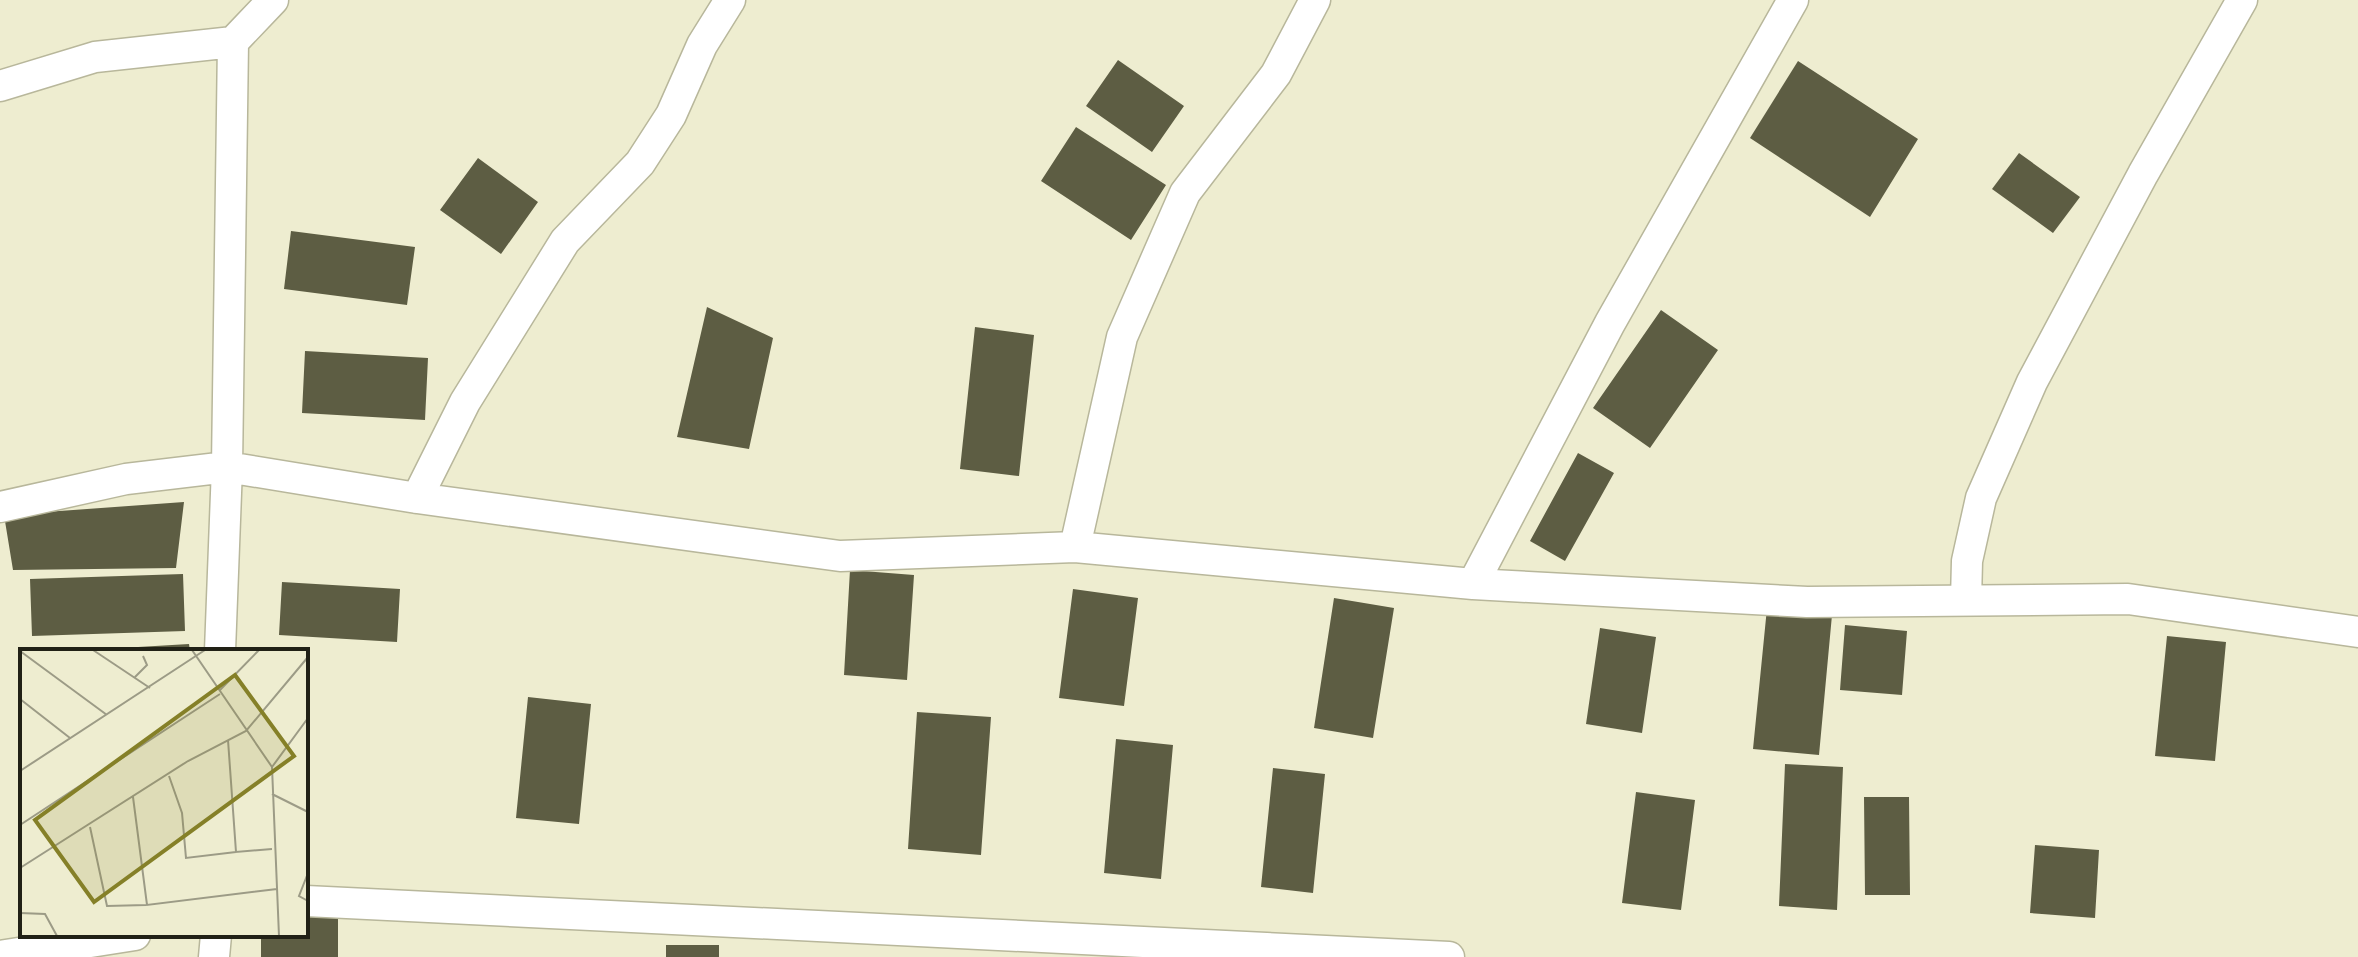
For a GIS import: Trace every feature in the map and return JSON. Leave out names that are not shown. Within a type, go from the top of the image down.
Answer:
[{"type":"street","points":[[0,86],[95,57],[233,42],[273,0]]},
{"type":"street","points":[[417,498],[465,402],[565,241],[640,163],[671,115],[702,45],[730,0]]},
{"type":"street","points":[[1075,547],[1122,337],[1166,236],[1185,193],[1276,74],[1315,0]]},
{"type":"street","points":[[1473,584],[1610,323],[1793,0]]},
{"type":"street","points":[[1966,600],[1967,561],[1981,498],[2032,382],[2143,174],[2242,0]]},
{"type":"street","points":[[220,649],[227,467],[233,42]]},
{"type":"street","points":[[0,507],[126,479],[227,467],[417,498],[840,556],[1075,547],[1473,584],[1807,602],[2128,599],[2358,632]]},
{"type":"street","points":[[308,901],[1449,957]]},
{"type":"street","points":[[0,956],[122,937]]},
{"type":"street","points":[[214,957],[216,937]]},
{"type":"building","points":[[1118,60],[1184,106],[1152,152],[1086,106]]},
{"type":"building","points":[[1798,61],[1918,139],[1870,217],[1750,138]]},
{"type":"building","points":[[1076,127],[1166,185],[1131,240],[1041,181]]},
{"type":"building","points":[[2019,153],[2080,197],[2053,233],[1992,189]]},
{"type":"building","points":[[478,158],[538,202],[501,254],[440,210]]},
{"type":"building","points":[[291,231],[415,247],[407,305],[284,289]]},
{"type":"building","points":[[707,307],[773,338],[749,449],[677,437]]},
{"type":"building","points":[[1661,310],[1718,350],[1650,448],[1593,408]]},
{"type":"building","points":[[975,327],[1034,335],[1019,476],[960,469]]},
{"type":"building","points":[[305,351],[428,358],[425,420],[302,413]]},
{"type":"building","points":[[1578,453],[1614,473],[1565,561],[1530,541]]},
{"type":"building","points":[[184,502],[176,568],[13,570],[4,515]]},
{"type":"building","points":[[850,570],[914,575],[907,680],[844,675]]},
{"type":"building","points":[[183,574],[185,631],[32,636],[30,579]]},
{"type":"building","points":[[282,582],[400,589],[397,642],[279,635]]},
{"type":"building","points":[[1073,589],[1138,598],[1124,706],[1059,698]]},
{"type":"building","points":[[1334,598],[1394,608],[1373,738],[1314,728]]},
{"type":"building","points":[[1767,608],[1832,615],[1819,755],[1753,749]]},
{"type":"building","points":[[1845,625],[1907,631],[1902,695],[1840,690]]},
{"type":"building","points":[[1600,628],[1656,637],[1642,733],[1586,724]]},
{"type":"building","points":[[2167,636],[2226,642],[2215,761],[2155,756]]},
{"type":"building","points":[[189,644],[190,649],[104,649]]},
{"type":"building","points":[[528,697],[591,704],[579,824],[516,818]]},
{"type":"building","points":[[917,712],[991,717],[981,855],[908,849]]},
{"type":"building","points":[[1116,739],[1173,745],[1161,879],[1104,873]]},
{"type":"building","points":[[1785,764],[1843,767],[1837,910],[1779,906]]},
{"type":"building","points":[[1273,768],[1325,774],[1313,893],[1261,887]]},
{"type":"building","points":[[1636,792],[1695,800],[1681,910],[1622,903]]},
{"type":"building","points":[[1864,797],[1909,797],[1910,895],[1865,895]]},
{"type":"building","points":[[2035,845],[2099,850],[2095,918],[2030,913]]},
{"type":"building","points":[[308,917],[338,917],[338,957],[261,957],[261,937],[308,937]]},
{"type":"building","points":[[666,945],[719,945],[719,957],[666,957]]}]
